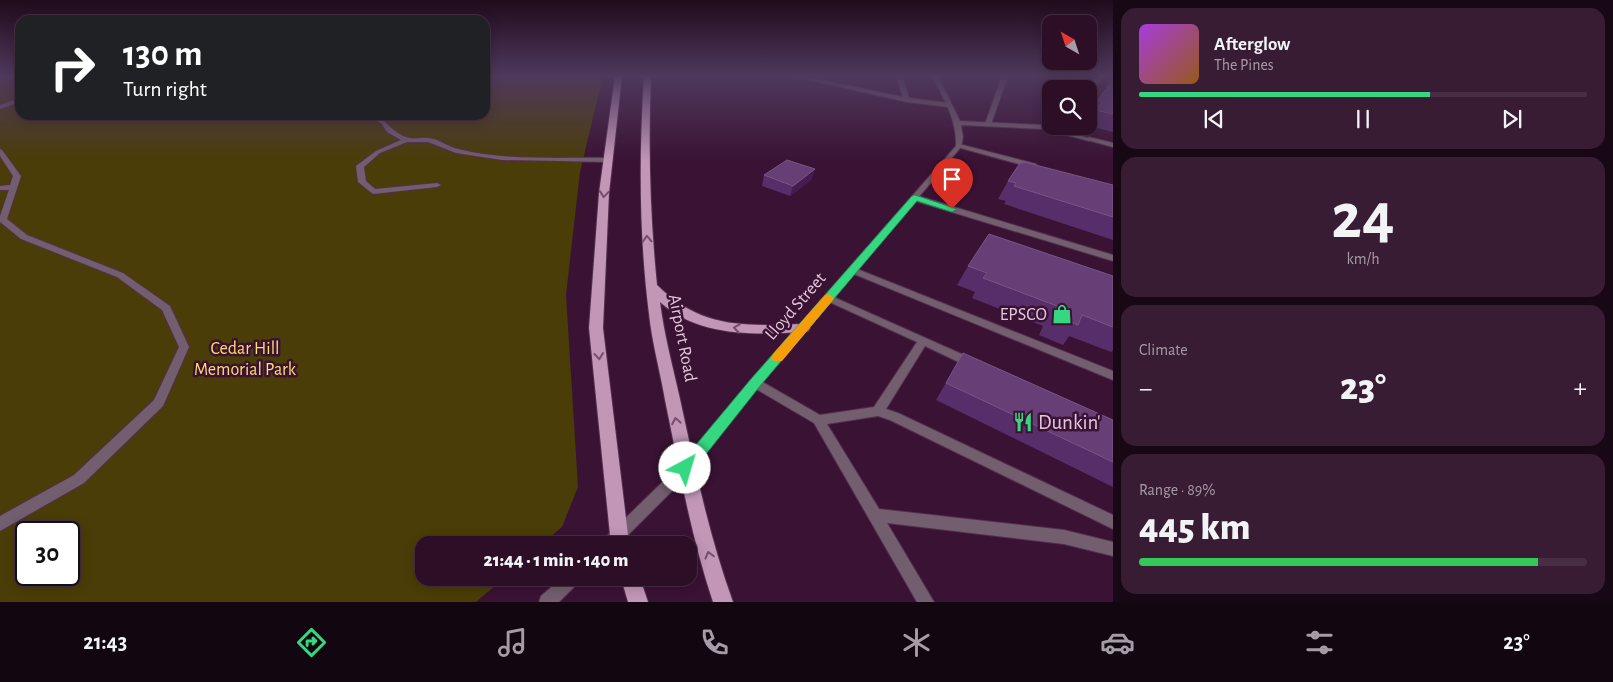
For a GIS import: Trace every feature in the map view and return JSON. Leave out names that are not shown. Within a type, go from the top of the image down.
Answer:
[{"type":"main road","points":[[615,104],[608,160],[596,328],[615,536]]},
{"type":"main road","name":"Airport Road","points":[[646,104],[643,138],[647,251],[656,318],[685,468],[723,602]]},
{"type":"main road","points":[[652,287],[676,309],[698,320],[755,330],[803,328]]},
{"type":"main road","points":[[633,586],[638,602]]},
{"type":"street","points":[[941,104],[949,105],[958,123],[961,138],[959,146],[1046,169]]},
{"type":"street","points":[[988,124],[995,104]]},
{"type":"street","points":[[379,120],[384,123],[389,131],[406,140]]},
{"type":"street","points":[[958,123],[1042,127]]},
{"type":"street","points":[[1073,135],[1113,145]]},
{"type":"street","points":[[437,185],[373,192],[362,182],[360,166],[378,152],[406,140],[429,140],[456,150],[502,158],[608,160]]},
{"type":"street","name":"Lloyd Street","points":[[622,536],[685,468],[755,383],[959,146]]},
{"type":"street","points":[[0,151],[17,176],[3,220],[24,237],[120,275],[166,308],[184,347],[159,403],[79,479],[0,524]]},
{"type":"street","points":[[0,188],[13,187]]},
{"type":"street","points":[[915,198],[1113,258]]},
{"type":"street","points":[[852,270],[1113,376]]},
{"type":"street","points":[[829,298],[977,365]]},
{"type":"street","points":[[878,411],[923,341]]},
{"type":"street","points":[[755,383],[818,420],[926,602]]},
{"type":"street","points":[[818,420],[878,411],[894,416],[1113,522]]},
{"type":"street","points":[[874,515],[1064,537],[1113,549]]},
{"type":"street","points":[[548,602],[565,586]]},
{"type":"green space","name":"Cedar Hill Memorial Park","points":[[0,104],[15,104],[15,120],[490,120],[490,104],[596,104],[580,172],[566,295],[578,487],[562,527],[552,536],[415,536],[415,586],[495,586],[476,602],[0,602]]},
{"type":"building","points":[[1100,104],[1113,104],[1113,114],[1097,109]]},
{"type":"building","points":[[787,160],[815,169],[793,186],[764,175]]},
{"type":"building","points":[[1024,162],[1113,185],[1113,217],[1014,186],[1016,183],[1008,181],[1020,163]]},
{"type":"building","points":[[989,234],[1113,276],[1113,327],[1082,315],[1078,325],[1053,315],[1057,306],[983,278],[987,273],[968,266]]},
{"type":"building","points":[[963,353],[1113,420],[1113,462],[946,383]]},
{"type":"slow traffic","points":[[777,358],[829,298]]},
{"type":"place","name":"EPSCO","points":[[1062,314]]},
{"type":"place","name":"Dunkin'","points":[[1023,422]]},
{"type":"route","points":[[685,468],[755,383],[915,198],[952,209]]}]
